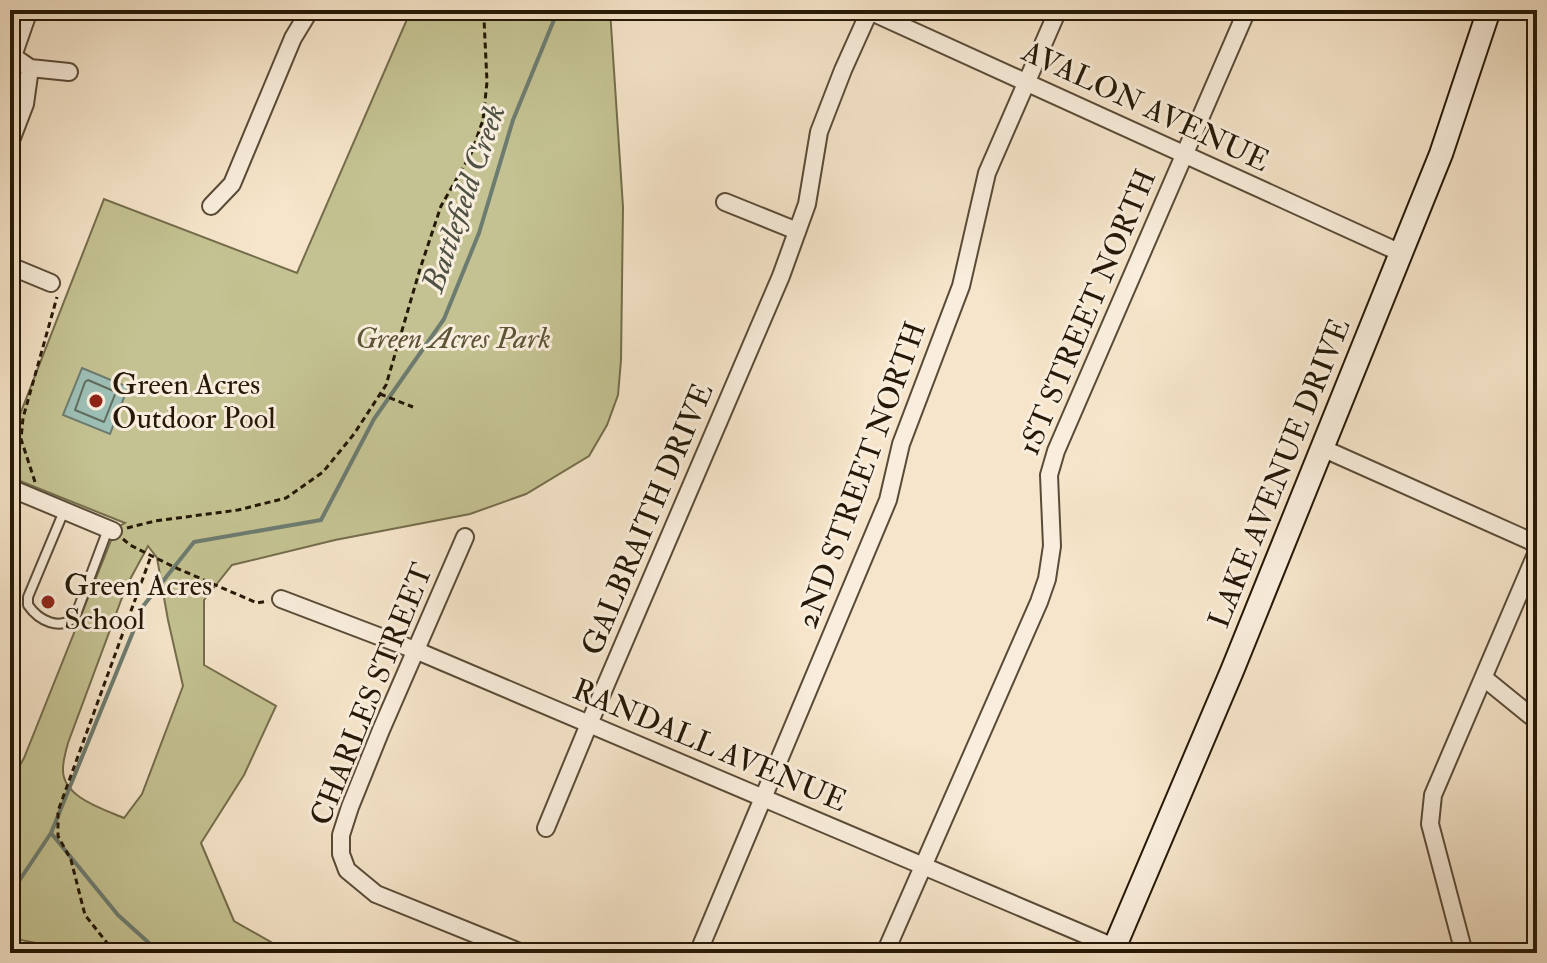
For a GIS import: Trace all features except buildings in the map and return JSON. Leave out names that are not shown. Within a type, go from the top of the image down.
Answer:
[{"type":"street","points":[[29,10],[12,55],[30,68],[69,72]]},
{"type":"street","points":[[211,206],[232,184],[293,38],[310,10]]},
{"type":"street","name":"AVALON AVENUE","points":[[869,10],[1401,253]]},
{"type":"street","name":"GALBRAITH DRIVE","points":[[546,828],[781,276],[807,204],[819,132],[869,10]]},
{"type":"street","name":"2ND STREET NORTH","points":[[698,953],[888,500],[901,444],[961,286],[987,173],[1058,10]]},
{"type":"street","name":"1ST STREET NORTH","points":[[885,953],[1047,579],[1052,546],[1049,475],[1056,451],[1247,10]]},
{"type":"street","name":"LAKE AVENUE DRIVE","points":[[1113,950],[1232,671],[1441,154],[1489,10]]},
{"type":"street","points":[[10,143],[25,104],[30,68]]},
{"type":"street","points":[[725,202],[797,231]]},
{"type":"street","points":[[10,266],[51,283]]},
{"type":"street","points":[[1322,448],[1537,544]]},
{"type":"street","points":[[10,488],[111,530]]},
{"type":"street","name":"CHARLES STREET","points":[[465,537],[350,807],[341,835],[341,854],[347,870],[376,894],[522,953]]},
{"type":"street","points":[[1464,953],[1430,824],[1433,795],[1537,552]]},
{"type":"street","name":"RANDALL AVENUE","points":[[281,599],[415,650],[1113,950]]},
{"type":"street","points":[[1484,678],[1537,721]]},
{"type":"lane","points":[[64,511],[28,597],[28,605],[40,618],[63,624],[75,617],[111,530]]},
{"type":"path","points":[[111,530],[238,510],[286,498],[323,472],[354,434],[386,385],[441,206],[471,154],[483,120],[487,82],[486,10]]},
{"type":"path","points":[[41,501],[21,439],[23,418],[57,296],[51,283]]},
{"type":"path","points":[[380,394],[413,407]]},
{"type":"path","points":[[111,530],[151,556],[257,603],[281,599]]},
{"type":"path","points":[[115,953],[85,915],[71,860],[58,836],[58,811],[151,556]]},
{"type":"green space","name":"Green Acres Park","points":[[411,10],[610,10],[623,207],[621,360],[618,395],[607,425],[589,456],[526,494],[470,514],[335,540],[232,565],[204,600],[204,665],[276,706],[244,775],[201,843],[234,921],[290,953],[53,953],[52,946],[16,939],[10,941],[11,781],[24,758],[116,528],[125,523],[10,477],[10,440],[104,199],[297,273]],"holes":[[[148,546],[157,558],[183,686],[142,794],[124,818],[76,794],[64,779],[63,769],[68,743],[126,587]]]},
{"type":"water","name":"Green Acres Outdoor Pool","points":[[82,368],[128,387],[110,434],[63,415]]},
{"type":"waterway","name":"Battlefield Creek","points":[[10,888],[17,884],[51,833],[144,605],[194,542],[321,520],[374,419],[444,319],[479,233],[513,120],[558,10]]},
{"type":"waterway","points":[[51,833],[118,915],[160,953]]},
{"type":"place","name":"Green Acres Outdoor Pool","points":[[96,401]]},
{"type":"place","name":"Green Acres School","points":[[48,602]]}]
